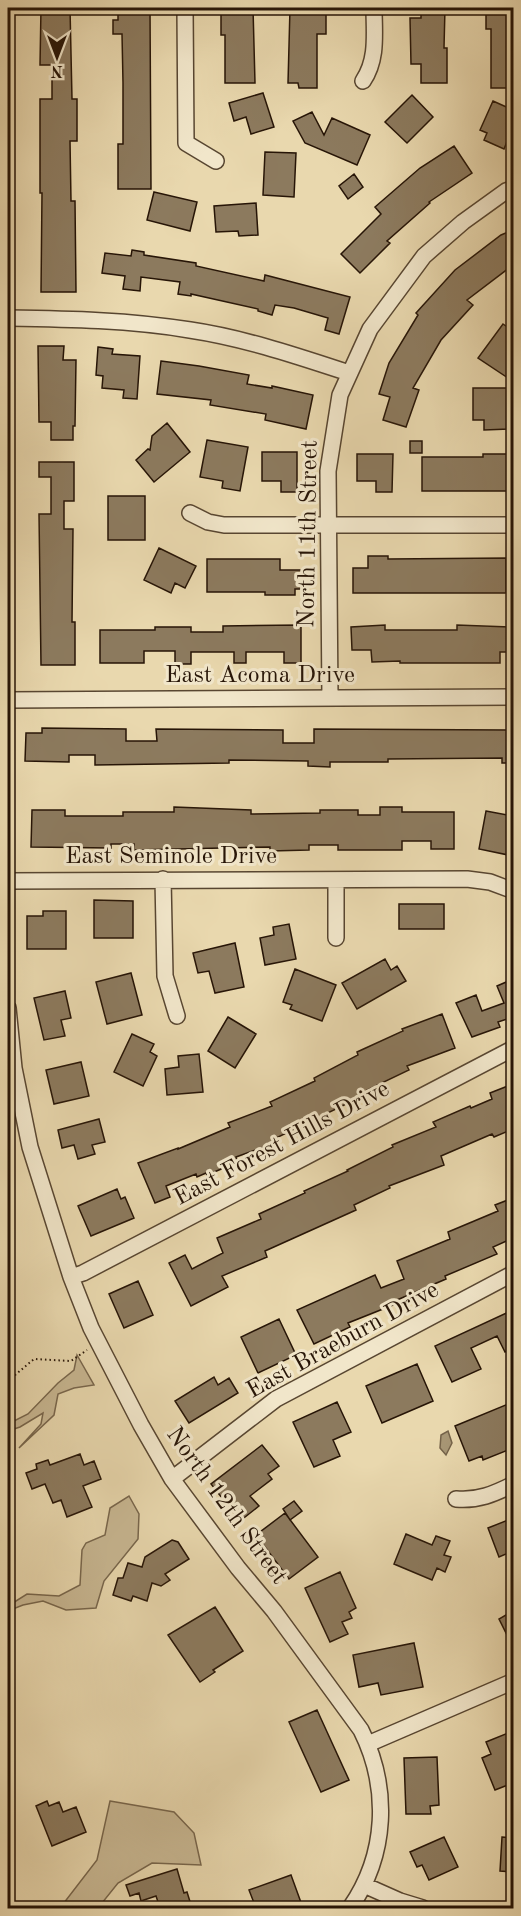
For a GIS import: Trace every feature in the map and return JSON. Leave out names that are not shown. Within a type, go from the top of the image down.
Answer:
[{"type":"street","points":[[185,8],[186,143],[216,161]]},
{"type":"street","points":[[363,81],[370,70],[374,53],[374,8]]},
{"type":"street","name":"North 11th Street","points":[[330,698],[328,471],[340,395],[370,329],[424,256],[464,222],[513,188]]},
{"type":"street","points":[[8,318],[96,319],[191,330],[273,349],[349,373]]},
{"type":"street","points":[[190,513],[208,522],[224,525],[513,525]]},
{"type":"street","name":"East Acoma Drive","points":[[8,700],[513,697]]},
{"type":"street","points":[[163,879],[165,976],[177,1016]]},
{"type":"street","name":"East Seminole Drive","points":[[8,881],[467,879],[490,882],[513,891]]},
{"type":"street","points":[[336,880],[336,938]]},
{"type":"street","name":"North 12th Street","points":[[8,1008],[11,1069],[30,1147],[71,1277],[91,1328],[109,1365],[172,1479],[238,1568],[274,1611],[361,1730],[368,1744],[380,1797],[381,1824],[375,1855],[364,1885],[350,1908]]},
{"type":"street","name":"East Forest Hills Drive","points":[[71,1277],[94,1268],[513,1048]]},
{"type":"street","name":"East Braeburn Drive","points":[[172,1479],[276,1399],[513,1273]]},
{"type":"street","points":[[456,1498],[471,1500],[488,1497],[513,1484]]},
{"type":"street","points":[[368,1744],[513,1681]]},
{"type":"street","points":[[364,1885],[400,1901],[423,1908]]},
{"type":"path","points":[[8,1381],[34,1359],[71,1361],[87,1350]]},
{"type":"shaded area","points":[[77,1355],[94,1385],[74,1388],[58,1394],[54,1415],[19,1448],[41,1424],[43,1413],[20,1427],[8,1431],[8,1424],[28,1414],[74,1370]]},
{"type":"shaded area","points":[[448,1431],[452,1443],[446,1455],[440,1448],[441,1435]]},
{"type":"shaded area","points":[[129,1496],[139,1514],[138,1539],[104,1581],[96,1608],[66,1610],[43,1601],[8,1611],[8,1606],[27,1594],[59,1596],[80,1585],[82,1550],[86,1543],[105,1535],[110,1508]]},
{"type":"shaded area","points":[[110,1801],[174,1812],[194,1833],[201,1865],[152,1863],[118,1883],[98,1908],[60,1908],[97,1860]]},
{"type":"building","points":[[41,8],[70,8],[72,99],[77,99],[77,141],[70,141],[71,201],[75,201],[76,292],[41,292],[40,99],[52,99],[52,65],[40,65]]},
{"type":"building","points":[[118,8],[150,8],[151,189],[118,189],[118,144],[123,144],[122,34],[113,34],[113,20],[118,20]]},
{"type":"building","points":[[221,8],[253,8],[255,83],[225,83],[225,35],[221,35]]},
{"type":"building","points":[[290,8],[326,8],[326,34],[317,34],[317,88],[299,88],[298,83],[288,83]]},
{"type":"building","points":[[421,8],[445,8],[444,48],[447,48],[447,83],[421,83],[421,64],[411,64],[410,18],[421,18]]},
{"type":"building","points":[[486,8],[509,8],[509,47],[513,47],[513,88],[491,88],[491,29],[486,29]]},
{"type":"building","points":[[263,93],[274,127],[251,134],[246,117],[234,121],[229,103]]},
{"type":"building","points":[[412,95],[433,117],[407,143],[385,122]]},
{"type":"building","points":[[493,101],[513,110],[513,127],[504,149],[484,140],[487,133],[480,130]]},
{"type":"building","points":[[312,112],[324,135],[332,118],[370,135],[357,165],[305,143],[293,121]]},
{"type":"building","points":[[454,146],[472,173],[429,202],[387,241],[390,243],[360,273],[341,254],[381,214],[375,207],[420,168]]},
{"type":"building","points":[[265,152],[296,153],[294,197],[263,195]]},
{"type":"building","points":[[354,174],[363,187],[348,199],[339,186]]},
{"type":"building","points":[[154,192],[197,202],[190,231],[147,220]]},
{"type":"building","points":[[256,203],[258,235],[239,236],[238,231],[216,232],[214,206]]},
{"type":"building","points":[[513,230],[513,265],[467,300],[473,305],[441,340],[413,388],[419,390],[406,427],[383,420],[390,397],[379,394],[389,363],[418,315],[416,313],[455,270],[501,235]]},
{"type":"building","points":[[132,250],[144,252],[144,255],[196,263],[196,266],[264,281],[265,275],[350,297],[339,334],[325,330],[328,318],[294,308],[275,305],[272,315],[258,311],[258,309],[191,294],[191,296],[178,294],[180,282],[141,277],[140,291],[123,289],[125,276],[102,273],[105,253],[131,256]]},
{"type":"building","points":[[503,324],[513,331],[513,370],[508,378],[478,358]]},
{"type":"building","points":[[38,346],[64,346],[63,360],[76,360],[73,440],[51,440],[51,422],[39,422]]},
{"type":"building","points":[[98,347],[113,349],[112,354],[140,356],[137,399],[123,398],[124,390],[102,388],[103,376],[96,375]]},
{"type":"building","points":[[161,361],[249,375],[247,384],[272,388],[272,386],[313,395],[306,429],[265,420],[266,414],[210,405],[211,400],[157,394]]},
{"type":"building","points":[[473,388],[509,388],[509,429],[484,430],[484,420],[473,420]]},
{"type":"building","points":[[167,423],[190,452],[154,482],[136,460],[148,449],[150,450],[152,436]]},
{"type":"building","points":[[207,440],[248,447],[240,491],[222,488],[223,481],[200,477]]},
{"type":"building","points":[[410,441],[422,441],[422,453],[410,453]]},
{"type":"building","points":[[262,452],[297,452],[297,492],[281,492],[281,481],[262,481]]},
{"type":"building","points":[[357,454],[393,454],[392,492],[376,492],[376,481],[357,481]]},
{"type":"building","points":[[483,454],[513,454],[513,491],[422,491],[422,457],[483,457]]},
{"type":"building","points":[[39,462],[74,462],[74,501],[64,501],[64,529],[73,529],[72,622],[75,622],[75,665],[41,665],[39,514],[51,514],[51,477],[39,477]]},
{"type":"building","points":[[108,496],[145,496],[145,540],[108,540]]},
{"type":"building","points":[[159,548],[196,566],[185,588],[175,583],[171,593],[144,580]]},
{"type":"building","points":[[368,556],[388,556],[388,559],[506,558],[506,593],[353,593],[353,568],[368,568]]},
{"type":"building","points":[[207,559],[280,559],[280,570],[303,570],[303,589],[295,589],[295,595],[265,595],[265,592],[207,592]]},
{"type":"building","points":[[301,625],[301,663],[284,663],[284,652],[246,652],[246,663],[234,663],[234,652],[191,652],[191,664],[175,664],[175,651],[144,651],[144,663],[100,663],[100,630],[155,630],[155,627],[191,627],[191,632],[223,632],[223,626]]},
{"type":"building","points":[[385,625],[385,630],[457,630],[457,625],[513,627],[513,652],[500,652],[500,663],[400,663],[400,661],[372,662],[371,650],[352,650],[351,627]]},
{"type":"building","points":[[42,728],[126,729],[126,741],[157,741],[156,729],[283,730],[283,743],[314,743],[314,729],[513,730],[513,763],[502,763],[502,758],[330,762],[330,767],[308,766],[308,761],[229,760],[229,763],[95,765],[95,755],[69,755],[69,762],[25,761],[26,733],[42,733]]},
{"type":"building","points":[[174,807],[251,810],[251,814],[358,810],[358,815],[380,815],[380,807],[402,807],[402,812],[454,812],[454,849],[431,849],[431,841],[402,841],[402,850],[338,850],[338,845],[309,845],[309,850],[270,851],[270,847],[134,850],[134,844],[111,844],[111,848],[31,847],[32,810],[65,810],[65,816],[123,816],[123,812],[174,812]]},
{"type":"building","points":[[486,811],[513,816],[513,856],[479,849]]},
{"type":"building","points":[[94,900],[133,901],[133,938],[94,938]]},
{"type":"building","points":[[399,904],[444,904],[444,929],[399,929]]},
{"type":"building","points":[[43,911],[66,911],[66,949],[27,949],[27,916],[43,916]]},
{"type":"building","points":[[289,924],[296,959],[265,965],[260,938],[274,935],[273,927]]},
{"type":"building","points":[[235,943],[244,987],[215,993],[209,971],[198,973],[193,953]]},
{"type":"building","points":[[385,959],[391,970],[397,966],[406,981],[357,1009],[342,983]]},
{"type":"building","points":[[295,969],[336,985],[322,1021],[290,1009],[292,1005],[283,1002]]},
{"type":"building","points":[[131,973],[142,1015],[107,1024],[96,982]]},
{"type":"building","points":[[513,979],[513,1025],[510,1018],[498,1022],[500,1027],[472,1037],[456,1003],[476,995],[482,1011],[504,1003],[497,986]]},
{"type":"building","points":[[65,991],[71,1018],[61,1020],[65,1036],[44,1040],[34,998]]},
{"type":"building","points":[[442,1014],[455,1048],[407,1066],[409,1070],[367,1090],[369,1093],[278,1137],[280,1141],[236,1157],[238,1162],[207,1175],[206,1173],[197,1177],[196,1174],[166,1186],[170,1197],[155,1203],[138,1163],[230,1127],[228,1123],[272,1106],[270,1102],[315,1081],[314,1078],[358,1055],[357,1052],[403,1031],[402,1029]]},
{"type":"building","points":[[228,1017],[256,1034],[235,1068],[208,1051]]},
{"type":"building","points":[[132,1034],[154,1044],[150,1052],[157,1056],[143,1086],[114,1072]]},
{"type":"building","points":[[199,1054],[203,1092],[167,1095],[165,1069],[179,1067],[178,1056]]},
{"type":"building","points":[[81,1062],[89,1096],[54,1104],[46,1070]]},
{"type":"building","points":[[513,1084],[513,1129],[494,1137],[492,1134],[441,1156],[444,1165],[389,1186],[390,1188],[354,1205],[356,1210],[265,1251],[267,1257],[222,1276],[228,1287],[191,1306],[169,1263],[185,1255],[192,1269],[223,1253],[217,1238],[261,1219],[259,1214],[348,1171],[393,1147],[392,1145],[436,1127],[433,1122],[492,1099],[490,1093]]},
{"type":"building","points":[[99,1119],[105,1142],[92,1145],[95,1154],[78,1159],[74,1145],[62,1148],[58,1130]]},
{"type":"building","points":[[117,1189],[121,1199],[125,1197],[134,1218],[91,1236],[78,1206]]},
{"type":"building","points":[[513,1198],[513,1238],[493,1247],[497,1254],[445,1276],[446,1279],[397,1300],[398,1303],[348,1323],[350,1327],[314,1344],[297,1310],[375,1275],[381,1288],[404,1279],[397,1261],[450,1239],[448,1232],[498,1211],[495,1205]]},
{"type":"building","points":[[138,1281],[153,1315],[124,1328],[109,1294]]},
{"type":"building","points":[[513,1310],[513,1348],[505,1352],[497,1336],[471,1348],[481,1369],[452,1382],[435,1346]]},
{"type":"building","points":[[279,1319],[296,1355],[258,1373],[241,1337]]},
{"type":"building","points":[[417,1364],[433,1401],[382,1423],[366,1386]]},
{"type":"building","points":[[214,1377],[218,1385],[229,1378],[238,1393],[189,1423],[175,1401]]},
{"type":"building","points":[[337,1402],[351,1432],[333,1440],[340,1456],[314,1467],[293,1422]]},
{"type":"building","points":[[513,1402],[513,1448],[483,1460],[482,1456],[469,1461],[455,1426]]},
{"type":"building","points":[[262,1445],[279,1466],[268,1474],[272,1479],[250,1496],[259,1506],[240,1521],[211,1484]]},
{"type":"building","points":[[80,1454],[84,1465],[94,1461],[101,1479],[83,1486],[92,1507],[67,1517],[61,1500],[53,1503],[45,1484],[32,1489],[26,1473],[37,1469],[36,1464],[48,1460],[50,1465]]},
{"type":"building","points":[[294,1501],[302,1511],[290,1520],[283,1509]]},
{"type":"building","points":[[285,1513],[318,1557],[289,1579],[256,1535]]},
{"type":"building","points":[[513,1518],[513,1551],[499,1557],[488,1528]]},
{"type":"building","points":[[406,1534],[432,1545],[436,1536],[450,1541],[444,1555],[451,1557],[445,1572],[437,1568],[432,1580],[394,1564]]},
{"type":"building","points":[[172,1540],[178,1542],[189,1559],[165,1574],[170,1580],[161,1586],[152,1583],[147,1601],[133,1596],[131,1601],[113,1595],[118,1578],[123,1578],[128,1563],[142,1567],[145,1557]]},
{"type":"building","points":[[340,1572],[356,1608],[349,1612],[352,1618],[342,1622],[348,1634],[330,1642],[305,1588]]},
{"type":"building","points":[[215,1607],[243,1651],[213,1670],[215,1672],[200,1682],[168,1635]]},
{"type":"building","points":[[513,1611],[513,1647],[499,1619]]},
{"type":"building","points":[[414,1643],[423,1687],[381,1695],[378,1683],[359,1687],[353,1655]]},
{"type":"building","points":[[317,1710],[349,1780],[321,1792],[289,1722]]},
{"type":"building","points":[[513,1731],[513,1783],[495,1790],[482,1758],[491,1754],[486,1742]]},
{"type":"building","points":[[437,1757],[439,1805],[430,1806],[431,1814],[406,1814],[404,1758]]},
{"type":"building","points":[[47,1801],[49,1806],[59,1802],[63,1812],[76,1807],[86,1832],[52,1846],[36,1806]]},
{"type":"building","points":[[444,1837],[458,1867],[429,1880],[422,1865],[417,1867],[410,1852]]},
{"type":"building","points":[[502,1837],[513,1838],[513,1872],[500,1871]]},
{"type":"building","points":[[177,1869],[184,1893],[187,1892],[192,1908],[160,1908],[156,1896],[141,1901],[139,1893],[130,1896],[126,1885]]},
{"type":"building","points":[[291,1875],[303,1908],[256,1908],[249,1890]]}]
